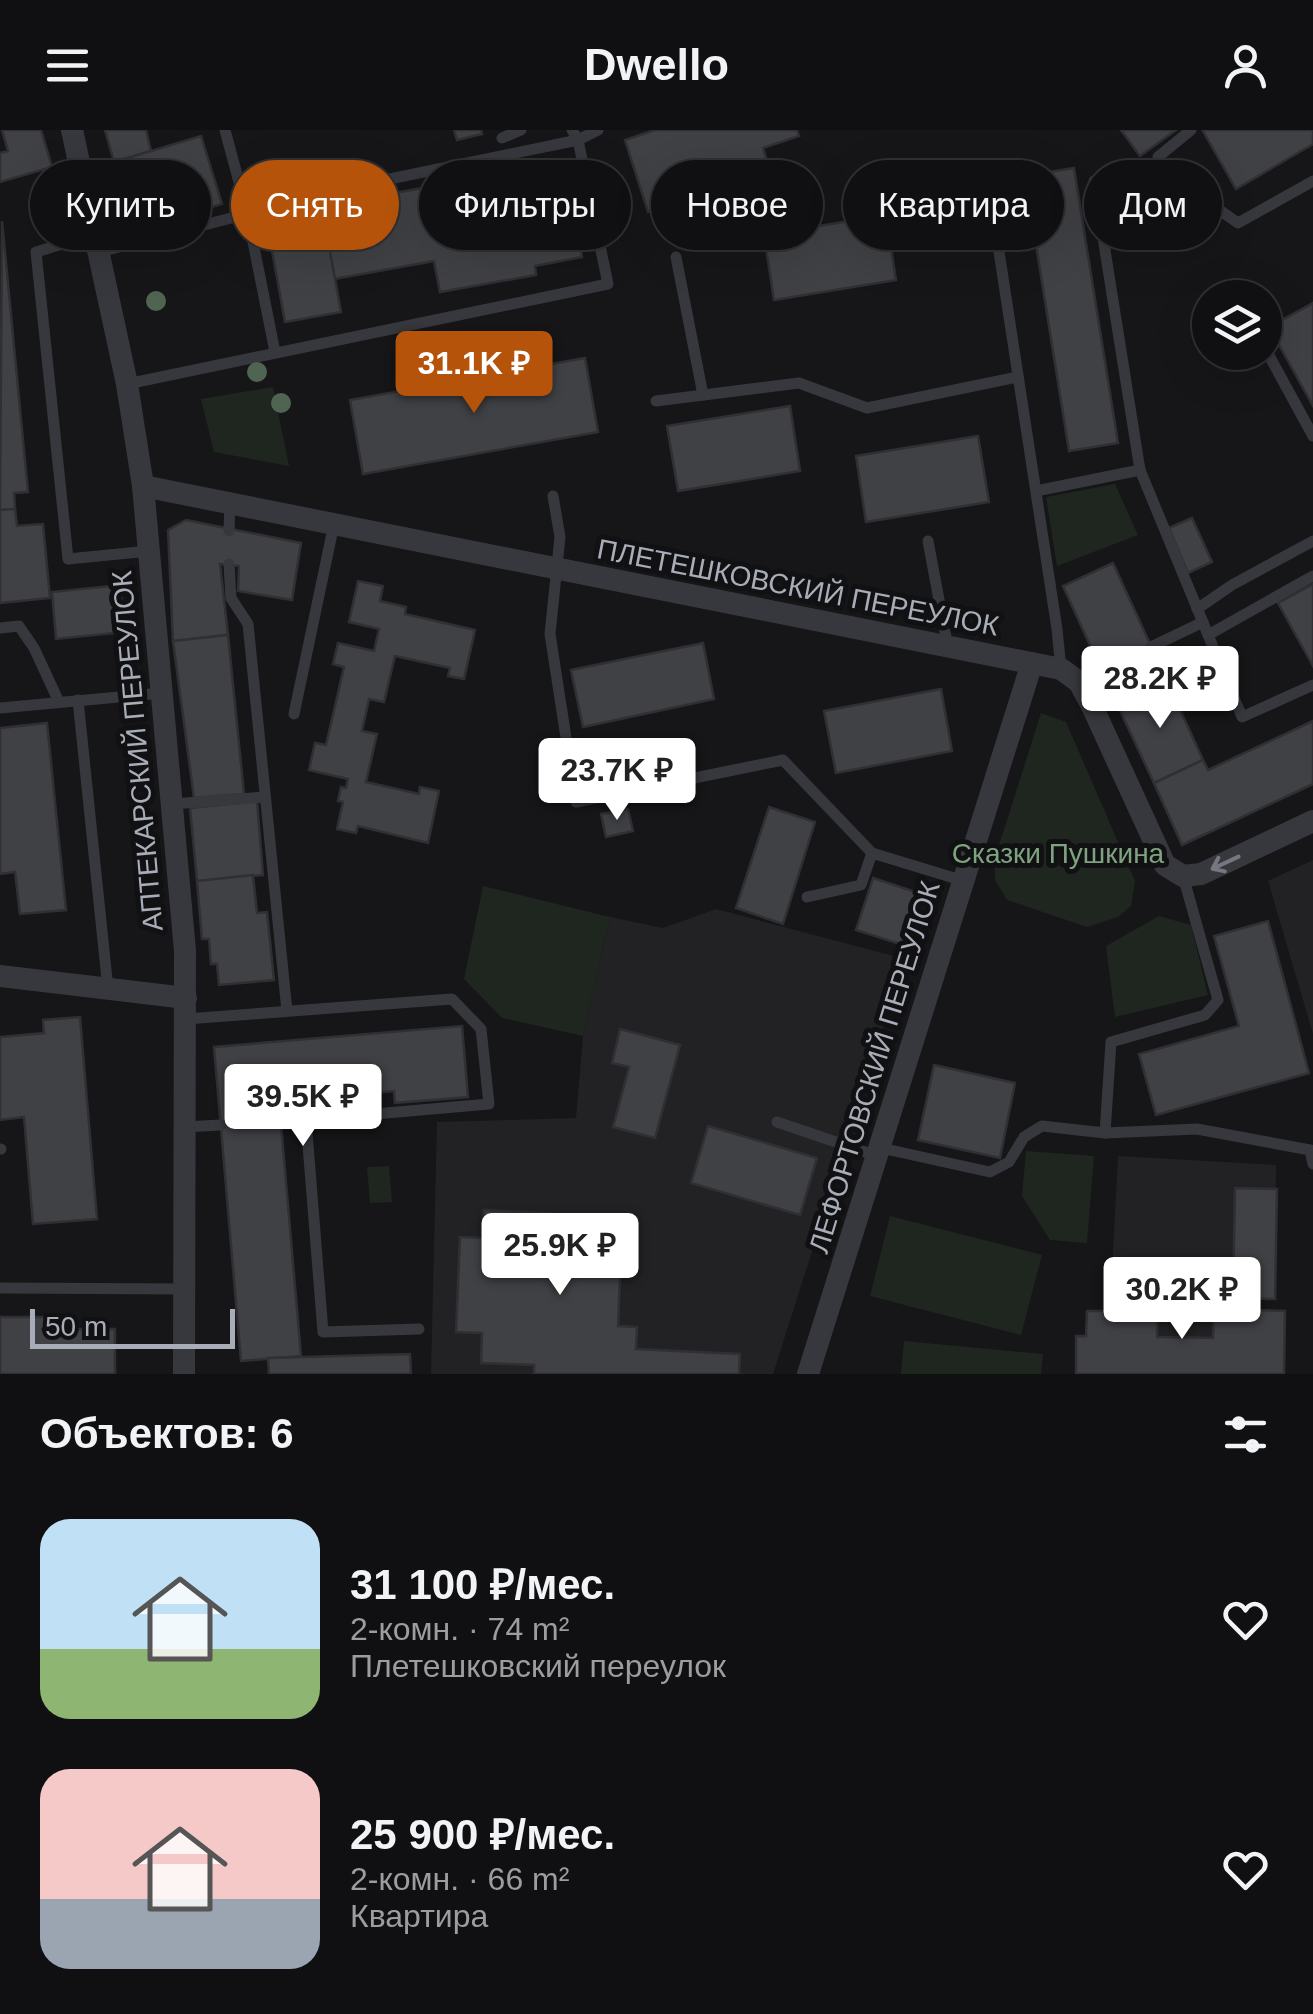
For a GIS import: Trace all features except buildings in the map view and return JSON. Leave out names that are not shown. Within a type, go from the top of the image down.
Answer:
[{"type":"street","name":"АПТЕКАРСКИЙ ПЕРЕУЛОК","points":[[72,130],[79,160]]},
{"type":"street","name":"АПТЕКАРСКИЙ ПЕРЕУЛОК","points":[[98,250],[127,384],[143,486],[172,804],[186,1009],[184,1374]]},
{"type":"street","name":"ПЛЕТЕШКОВСКИЙ ПЕРЕУЛОК","points":[[143,486],[1032,664],[1070,676]]},
{"type":"street","name":"ЛЕФОРТОВСКИЙ ПЕРЕУЛОК","points":[[808,1374],[1032,664]]},
{"type":"street","points":[[1070,676],[1165,864],[1184,876],[1201,874],[1313,821]]},
{"type":"street","points":[[0,976],[108,989],[186,1009]]},
{"type":"lane","points":[[225,130],[233,160]]},
{"type":"lane","points":[[502,138],[521,130]]},
{"type":"lane","points":[[399,176],[598,130]]},
{"type":"lane","points":[[1191,130],[1158,156],[1172,178],[1238,223],[1313,181]]},
{"type":"lane","points":[[127,384],[608,284],[575,135]]},
{"type":"lane","points":[[50,250],[36,252],[68,559],[149,551]]},
{"type":"lane","points":[[255,250],[275,352]]},
{"type":"lane","points":[[998,250],[1070,676],[1102,672]]},
{"type":"lane","points":[[1105,250],[1140,470],[1242,717],[1313,686]]},
{"type":"lane","points":[[676,257],[703,395]]},
{"type":"lane","points":[[1277,370],[1313,436]]},
{"type":"lane","points":[[656,401],[799,383],[868,408],[1018,377]]},
{"type":"lane","points":[[1036,491],[1140,470]]},
{"type":"lane","points":[[553,496],[560,536],[550,634],[576,802],[783,760],[872,853],[964,882]]},
{"type":"lane","points":[[229,530],[230,503]]},
{"type":"lane","points":[[294,714],[334,524]]},
{"type":"lane","points":[[928,541],[948,648]]},
{"type":"lane","points":[[1197,608],[1313,541]]},
{"type":"lane","points":[[229,564],[231,598],[248,624],[286,1011]]},
{"type":"lane","points":[[1208,635],[1313,576]]},
{"type":"lane","points":[[1151,647],[1203,622]]},
{"type":"lane","points":[[0,628],[19,626],[34,648],[59,702]]},
{"type":"lane","points":[[0,708],[162,693]]},
{"type":"lane","points":[[78,700],[108,989]]},
{"type":"lane","points":[[172,804],[265,797]]},
{"type":"lane","points":[[808,897],[861,886],[872,853]]},
{"type":"lane","points":[[1105,1132],[1112,1042],[1205,1015],[1218,1000],[1184,876]]},
{"type":"lane","points":[[186,1009],[286,1011],[452,999],[481,1029],[489,1104],[306,1120],[281,1118]]},
{"type":"lane","points":[[306,1120],[322,1332],[419,1330]]},
{"type":"lane","points":[[778,1122],[879,1152],[990,1172],[1009,1162],[1024,1137],[1042,1126],[1105,1132],[1198,1129],[1310,1150],[1313,1164]]},
{"type":"lane","points":[[184,1127],[221,1124]]},
{"type":"lane","points":[[0,1288],[185,1289]]},
{"type":"shaded area","points":[[1313,860],[1313,1034],[1268,881]]},
{"type":"shaded area","points":[[716,909],[905,959],[773,1374],[431,1374],[437,1122],[576,1118],[583,1036],[610,917],[663,928]]},
{"type":"shaded area","points":[[1118,1156],[1276,1165],[1275,1299],[1257,1299],[1256,1310],[1285,1311],[1284,1374],[1076,1374],[1076,1336],[1086,1336],[1087,1311],[1110,1310]]},
{"type":"green space","points":[[273,387],[289,466],[214,452],[201,399]]},
{"type":"green space","points":[[1115,484],[1138,535],[1057,566],[1046,497]]},
{"type":"green space","name":"Сказки Пушкина","points":[[1041,713],[1066,722],[1135,881],[1131,906],[1118,917],[1087,927],[1007,900],[995,880],[995,858]]},
{"type":"green space","points":[[483,886],[610,917],[583,1036],[502,1018],[464,979]]},
{"type":"green space","points":[[1159,916],[1191,925],[1208,995],[1115,1017],[1106,946]]},
{"type":"green space","points":[[1026,1151],[1094,1156],[1087,1243],[1050,1240],[1022,1196]]},
{"type":"green space","points":[[389,1166],[392,1202],[370,1203],[367,1167]]},
{"type":"green space","points":[[890,1216],[1042,1255],[1021,1335],[870,1296]]},
{"type":"green space","points":[[904,1341],[1043,1354],[1041,1374],[901,1374]]}]
